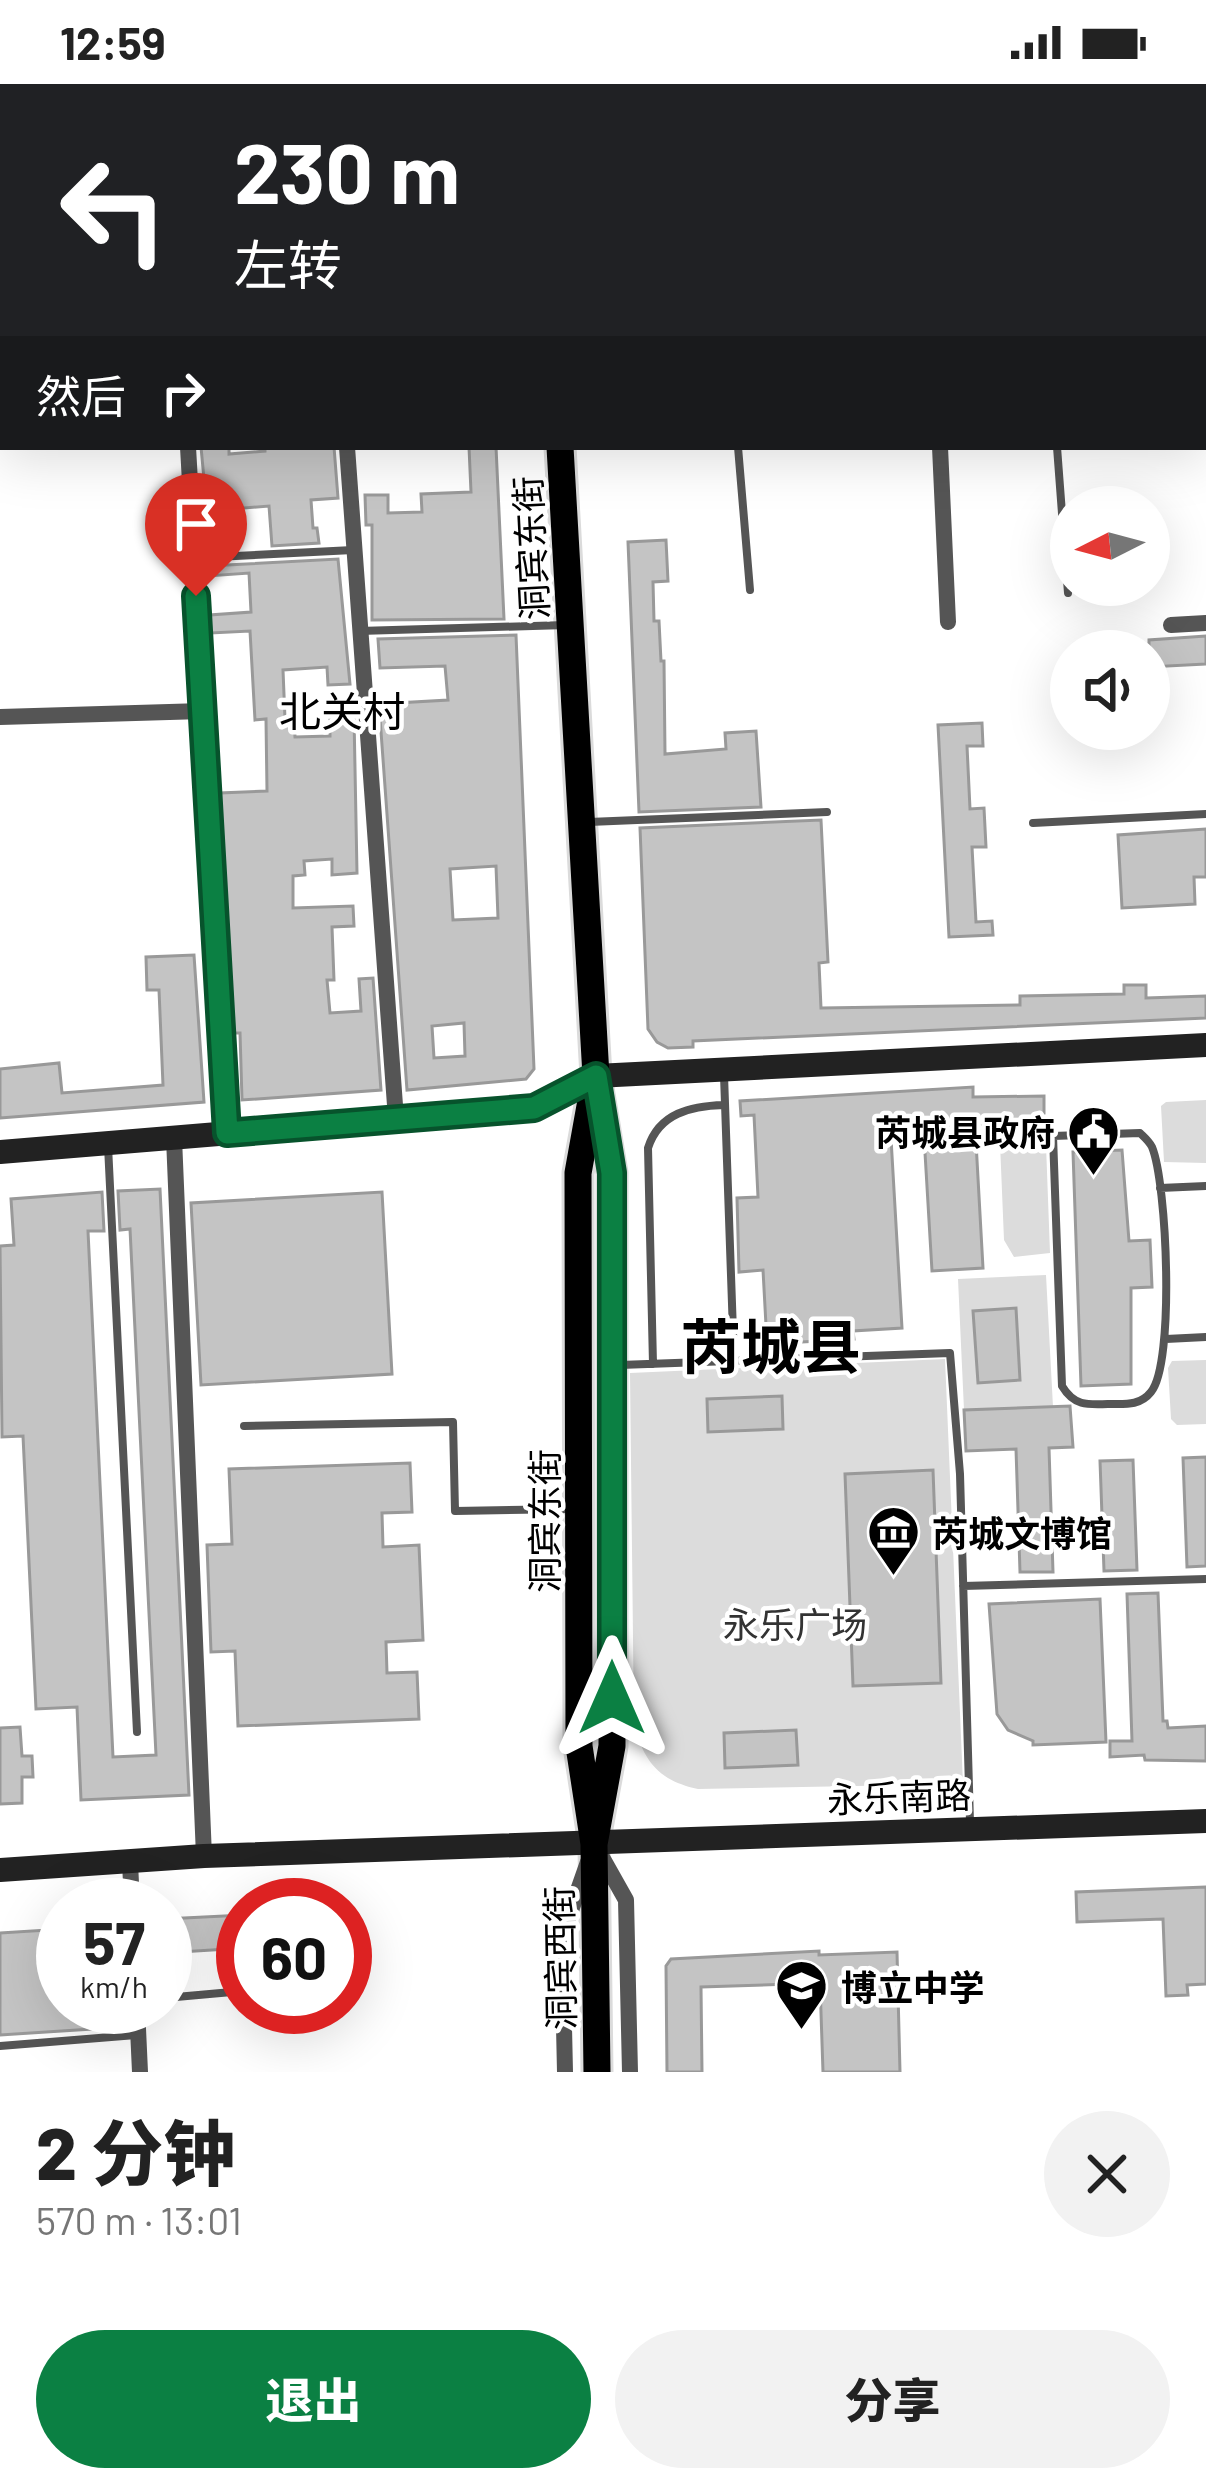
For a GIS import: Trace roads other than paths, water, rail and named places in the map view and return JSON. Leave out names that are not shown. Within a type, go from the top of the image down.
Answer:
[{"type":"main road","name":"洞宾东街","points":[[560,450],[596,1076],[612,1173],[612,1746],[594,1844]]},
{"type":"main road","name":"洞宾东街","points":[[594,1844],[579,1746],[578,1173],[596,1076]]},
{"type":"main road","name":"洞宾西街","points":[[594,1844],[597,2072]]},
{"type":"street","points":[[188,450],[227,1133]]},
{"type":"street","points":[[346,450],[396,1119]]},
{"type":"street","points":[[940,450],[948,622]]},
{"type":"street","points":[[1171,625],[1206,623]]},
{"type":"street","points":[[0,717],[203,711]]},
{"type":"street","points":[[0,1152],[534,1108],[596,1076],[1206,1045]]},
{"type":"street","points":[[174,1138],[204,1856]]},
{"type":"street","name":"永乐南路","points":[[0,1870],[204,1856],[1206,1821]]},
{"type":"street","points":[[565,2072],[562,1936],[594,1844]]},
{"type":"street","points":[[594,1844],[626,1900],[630,2072]]},
{"type":"street","points":[[130,1862],[131,1878]]},
{"type":"street","points":[[138,2035],[140,2072]]},
{"type":"lane","points":[[738,450],[750,590]]},
{"type":"lane","points":[[1057,450],[1060,486]]},
{"type":"lane","points":[[194,558],[353,550]]},
{"type":"lane","points":[[358,631],[570,625]]},
{"type":"lane","points":[[581,822],[827,812]]},
{"type":"lane","points":[[1033,823],[1206,814]]},
{"type":"lane","points":[[723,1070],[734,1361]]},
{"type":"lane","points":[[653,1364],[648,1148],[668,1117],[724,1105]]},
{"type":"lane","points":[[1140,1132],[1152,1147],[1160,1188],[1166,1339],[1161,1376],[1137,1403],[1083,1405],[1065,1391],[1053,1136],[1140,1132]]},
{"type":"lane","points":[[108,1143],[137,1732]]},
{"type":"lane","points":[[1160,1188],[1206,1186]]},
{"type":"lane","points":[[1166,1339],[1206,1337]]},
{"type":"lane","points":[[612,1366],[950,1353],[970,1830]]},
{"type":"lane","points":[[244,1426],[453,1422],[455,1511],[579,1508]]},
{"type":"lane","points":[[963,1586],[1206,1579]]},
{"type":"lane","points":[[0,2046],[138,2035]]},
{"type":"place","name":"芮城县政府","points":[[1094,1177]]},
{"type":"place","name":"芮城文博馆","points":[[893,1578]]},
{"type":"place","name":"博立中学","points":[[802,2032]]},
{"type":"district","name":"北关村","points":[[342,710]]},
{"type":"district","name":"芮城县","points":[[771,1345]]},
{"type":"park label","name":"永乐广场","points":[[795,1623]]}]
